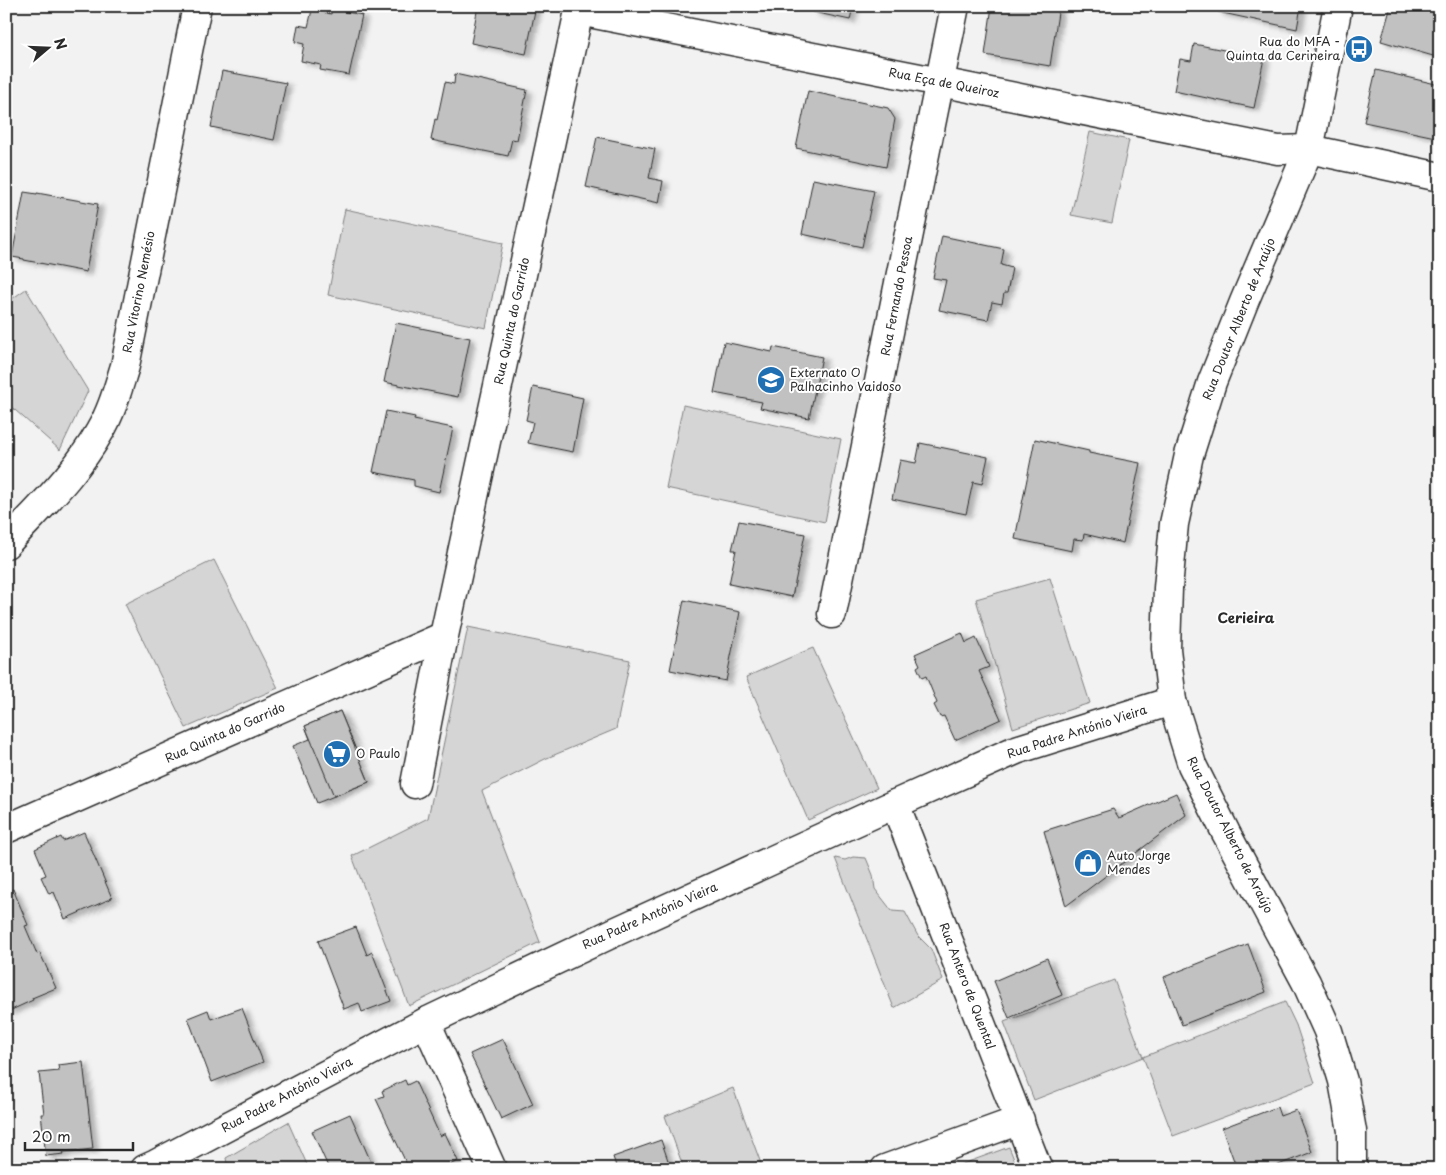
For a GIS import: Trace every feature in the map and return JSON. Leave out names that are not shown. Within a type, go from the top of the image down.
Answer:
[{"type":"street","name":"Rua Vitorino Nemésio","points":[[6,544],[79,465],[101,430],[114,400],[124,366],[196,6]]},
{"type":"street","name":"Rua Fernando Pessoa","points":[[832,614],[955,6]]},
{"type":"street","name":"Rua Doutor Alberto de Araújo","points":[[1338,6],[1310,149],[1244,302],[1212,382],[1189,456],[1174,524],[1168,588],[1166,649],[1172,701],[1192,766],[1306,982],[1328,1031],[1343,1081],[1352,1131],[1352,1169]]},
{"type":"street","name":"Rua Eça de Queiroz","points":[[579,9],[1278,150],[1310,149],[1440,177]]},
{"type":"street","name":"Rua Quinta do Garrido","points":[[415,784],[444,636],[579,9]]},
{"type":"street","name":"Rua Quinta do Garrido","points":[[6,829],[444,636]]},
{"type":"street","name":"Rua Padre António Vieira","points":[[145,1169],[426,1022],[617,931],[895,804],[1016,750],[1172,701]]},
{"type":"street","name":"Rua Antero de Quental","points":[[895,804],[1038,1169]]},
{"type":"street","points":[[426,1022],[492,1169]]},
{"type":"street","points":[[885,1169],[1020,1120]]},
{"type":"shaded area","points":[[1090,132],[1129,140],[1112,223],[1071,215]]},
{"type":"shaded area","points":[[345,209],[503,243],[486,328],[328,295]]},
{"type":"shaded area","points":[[26,289],[88,391],[60,450],[6,402],[6,303]]},
{"type":"shaded area","points":[[683,405],[841,439],[825,522],[666,488]]},
{"type":"shaded area","points":[[214,560],[278,688],[186,728],[125,604]]},
{"type":"shaded area","points":[[1050,578],[1090,703],[1013,728],[976,599]]},
{"type":"shaded area","points":[[468,627],[630,660],[616,729],[547,758],[482,791],[540,942],[409,1006],[352,856],[428,818]]},
{"type":"shaded area","points":[[813,648],[877,788],[808,820],[746,677]]},
{"type":"shaded area","points":[[853,857],[866,858],[873,875],[875,889],[892,911],[905,912],[918,936],[931,949],[943,980],[894,1008],[835,858],[845,860]]},
{"type":"shaded area","points":[[1114,980],[1143,1057],[1034,1100],[1004,1022]]},
{"type":"shaded area","points":[[1285,1002],[1296,1025],[1315,1083],[1173,1136],[1143,1057]]},
{"type":"shaded area","points":[[733,1088],[763,1169],[684,1169],[665,1116]]},
{"type":"shaded area","points":[[288,1122],[309,1169],[228,1169],[226,1158]]},
{"type":"shaded area","points":[[1009,1147],[1018,1169],[949,1169]]},
{"type":"building","points":[[478,6],[536,6],[526,54],[471,43]]},
{"type":"building","points":[[814,6],[853,6],[850,20],[813,12]]},
{"type":"building","points":[[992,6],[1059,6],[1050,66],[985,55]]},
{"type":"building","points":[[1219,6],[1301,6],[1297,29],[1218,12]]},
{"type":"building","points":[[1391,6],[1440,6],[1440,58],[1381,41]]},
{"type":"building","points":[[332,9],[362,15],[349,75],[320,70],[321,65],[301,61],[304,44],[295,42],[298,25],[308,27],[312,10],[331,14]]},
{"type":"building","points":[[1194,44],[1264,58],[1254,108],[1174,91],[1180,59],[1191,61]]},
{"type":"building","points":[[1376,70],[1440,85],[1440,138],[1364,122]]},
{"type":"building","points":[[222,71],[286,83],[274,140],[211,127]]},
{"type":"building","points":[[455,74],[527,90],[517,140],[512,139],[508,156],[431,140],[445,82],[454,84]]},
{"type":"building","points":[[808,91],[888,108],[895,119],[886,167],[796,148]]},
{"type":"building","points":[[597,137],[655,149],[649,178],[663,181],[659,203],[586,187]]},
{"type":"building","points":[[813,179],[874,191],[862,247],[802,234]]},
{"type":"building","points":[[24,192],[98,204],[86,272],[12,257]]},
{"type":"building","points":[[942,236],[1004,249],[1001,265],[1012,268],[1007,293],[1004,293],[1002,304],[992,302],[988,320],[939,310],[946,280],[933,278]]},
{"type":"building","points":[[396,323],[470,338],[458,397],[384,382]]},
{"type":"building","points":[[724,342],[772,352],[773,347],[822,357],[809,418],[760,408],[762,402],[714,393]]},
{"type":"building","points":[[533,387],[583,398],[573,452],[528,443],[533,422],[526,420]]},
{"type":"building","points":[[386,411],[415,417],[414,420],[453,428],[439,492],[414,486],[414,480],[373,472]]},
{"type":"building","points":[[1035,439],[1089,451],[1089,453],[1140,463],[1123,543],[1084,534],[1083,540],[1074,539],[1072,551],[1015,539]]},
{"type":"building","points":[[920,443],[988,457],[982,484],[973,482],[966,514],[892,499],[900,460],[916,463]]},
{"type":"building","points":[[739,521],[805,534],[792,597],[729,584],[736,550],[732,550]]},
{"type":"building","points":[[684,600],[740,612],[726,681],[670,670]]},
{"type":"building","points":[[962,633],[966,643],[976,638],[989,667],[979,671],[1001,719],[955,740],[944,716],[940,717],[934,705],[937,703],[926,676],[922,678],[917,667],[920,665],[915,654]]},
{"type":"building","name":"O Paulo","points":[[340,711],[369,782],[317,803],[293,746],[310,739],[305,726]]},
{"type":"building","name":"O Paulo","points":[[340,711],[369,782],[334,796],[305,726]]},
{"type":"building","name":"Auto Jorge Mendes","points":[[1176,793],[1186,815],[1066,906],[1044,831],[1113,809],[1119,818]]},
{"type":"building","points":[[84,832],[112,898],[65,919],[54,892],[49,894],[41,877],[46,875],[35,849],[61,837],[63,841]]},
{"type":"building","points":[[13,889],[28,925],[25,926],[37,954],[40,953],[56,988],[32,998],[33,1000],[7,1012],[6,892]]},
{"type":"building","points":[[356,927],[367,955],[372,952],[391,1001],[362,1012],[359,1003],[344,1009],[318,941]]},
{"type":"building","points":[[1248,944],[1266,992],[1182,1025],[1164,977]]},
{"type":"building","points":[[1047,958],[1062,995],[1009,1018],[994,981]]},
{"type":"building","points":[[242,1008],[263,1062],[212,1082],[188,1018],[208,1010],[211,1019]]},
{"type":"building","points":[[503,1039],[533,1104],[501,1119],[470,1054]]},
{"type":"building","points":[[83,1062],[93,1149],[46,1156],[41,1114],[44,1114],[39,1073],[59,1071],[58,1065]]},
{"type":"building","points":[[405,1080],[407,1085],[415,1081],[440,1136],[445,1133],[458,1161],[441,1169],[409,1169],[376,1099],[384,1096],[382,1091]]},
{"type":"building","points":[[1277,1107],[1280,1116],[1296,1110],[1312,1152],[1268,1169],[1237,1169],[1222,1128]]},
{"type":"building","points":[[350,1114],[374,1169],[329,1169],[312,1131]]},
{"type":"building","points":[[661,1140],[671,1169],[617,1169],[613,1157]]},
{"type":"place","name":"Rua do MFA - Quinta da Cerineira","points":[[1359,49]]},
{"type":"place","name":"Externato O Palhacinho Vaidoso","points":[[771,380]]},
{"type":"place","name":"O Paulo","points":[[337,754]]},
{"type":"place","name":"Auto Jorge Mendes","points":[[1088,863]]},
{"type":"district","name":"Cerieira","points":[[1246,618]]}]
